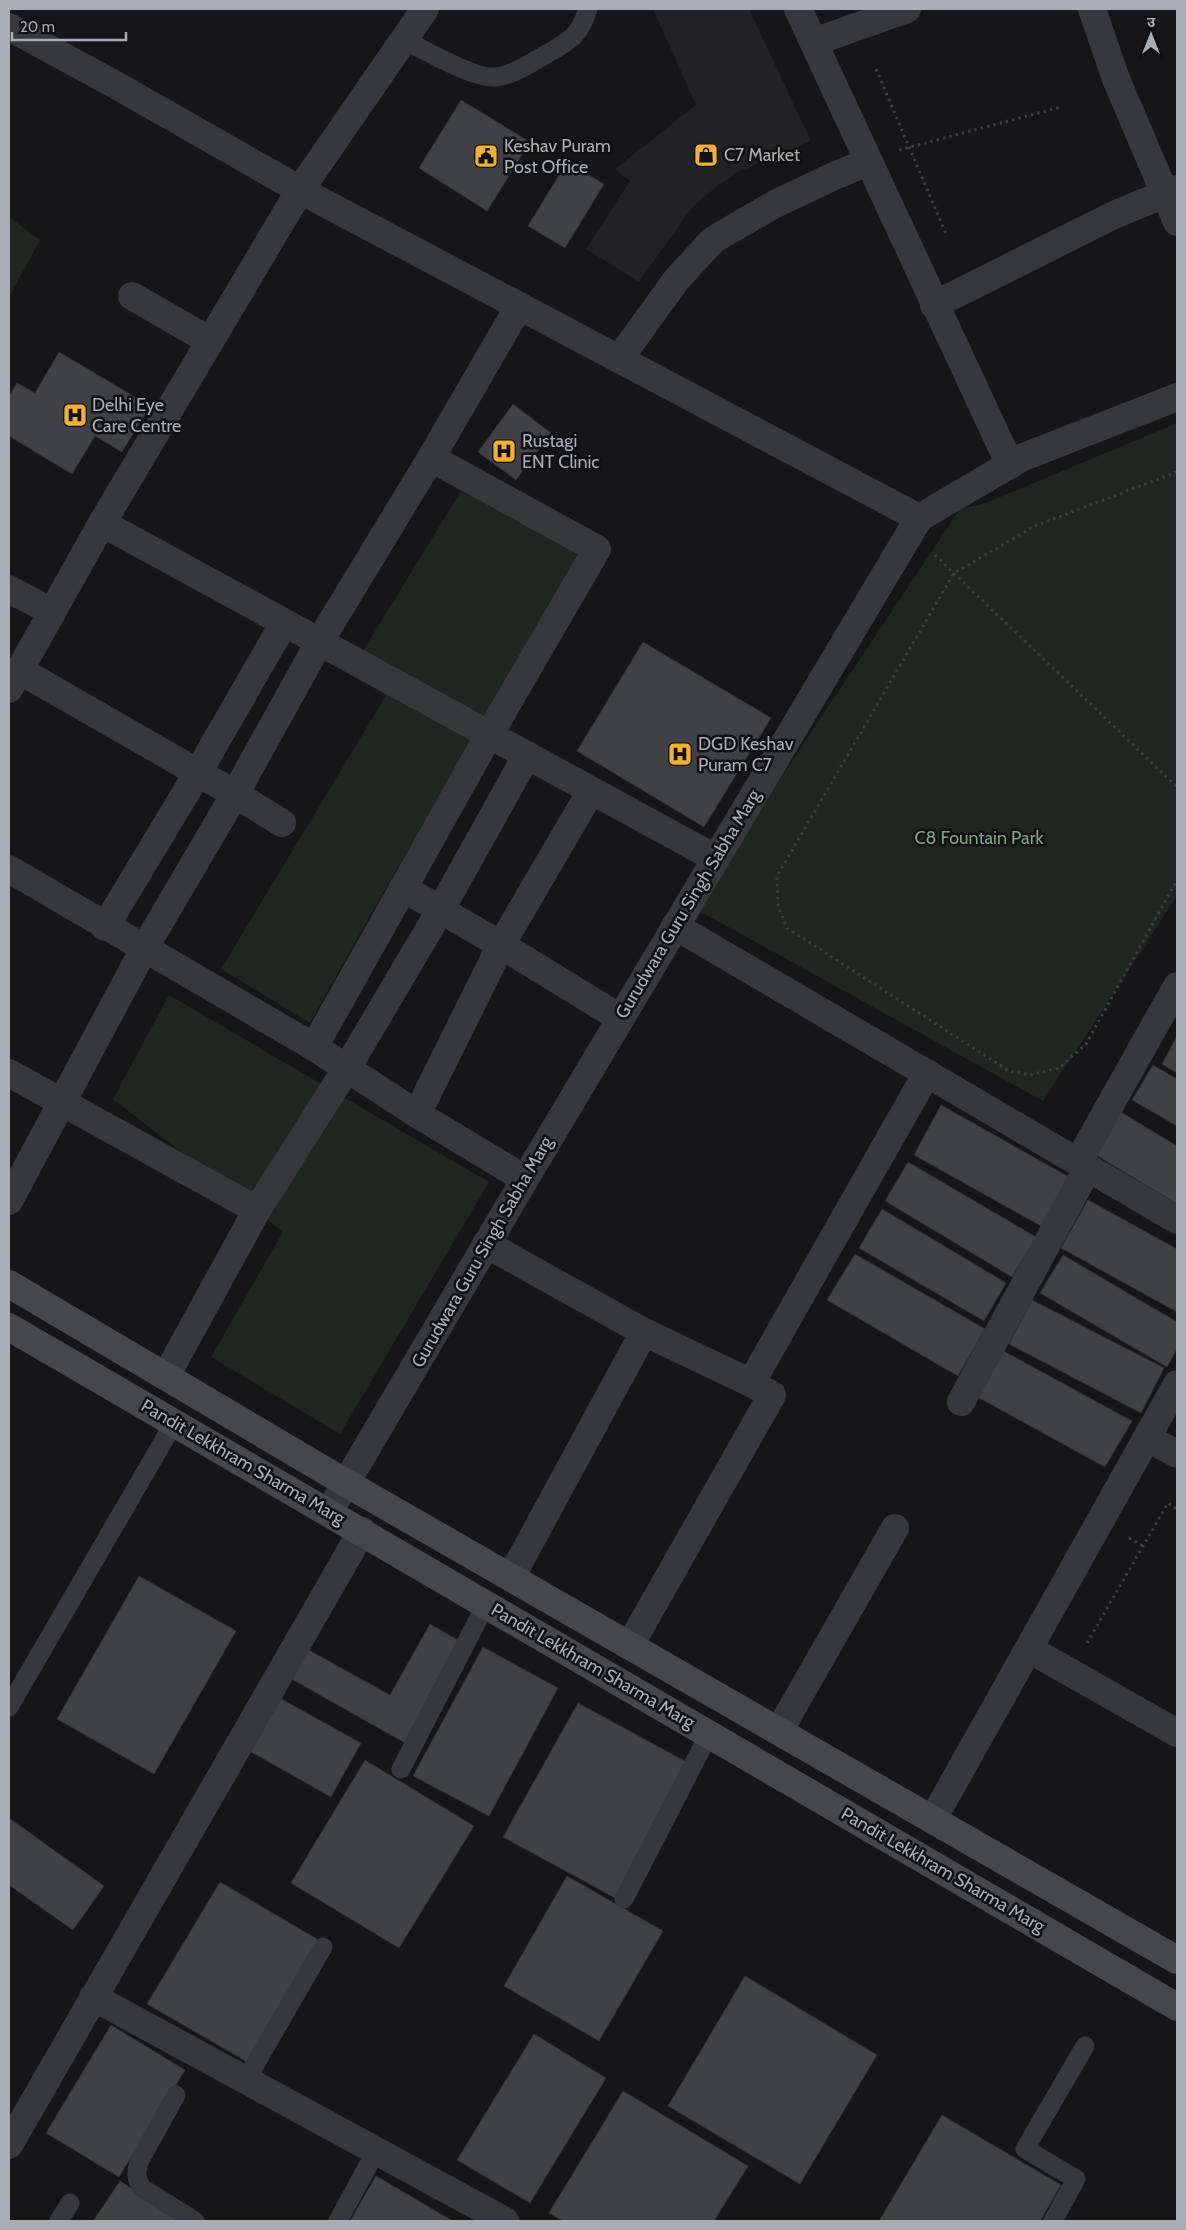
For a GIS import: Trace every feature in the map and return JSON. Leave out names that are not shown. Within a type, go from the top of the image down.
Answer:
[{"type":"main road","name":"Pandit Lekkhram Sharma Marg","points":[[9,1284],[346,1483],[1177,1960]]},
{"type":"main road","name":"Pandit Lekkhram Sharma Marg","points":[[9,1327],[362,1530],[1177,2007]]},
{"type":"street","points":[[282,823],[235,794],[14,680],[102,523],[300,190],[425,9]]},
{"type":"street","points":[[798,9],[1010,465]]},
{"type":"street","points":[[814,42],[907,9]]},
{"type":"street","points":[[1092,9],[1116,79],[1171,191],[1177,222]]},
{"type":"street","points":[[9,27],[114,84],[300,190],[919,518]]},
{"type":"street","points":[[619,359],[677,279],[713,240],[775,204],[868,162]]},
{"type":"street","points":[[934,305],[1114,215],[1171,191]]},
{"type":"street","points":[[132,296],[210,341]]},
{"type":"street","points":[[9,1201],[144,949],[235,794],[320,641],[431,458],[519,306]]},
{"type":"street","name":"Gurudwara Guru Singh Sabha Marg","points":[[329,1512],[620,1018],[919,518],[1021,458],[1177,397]]},
{"type":"street","points":[[314,1047],[489,735],[597,548],[431,458]]},
{"type":"street","points":[[102,523],[715,858]]},
{"type":"street","points":[[9,589],[52,612]]},
{"type":"street","points":[[105,927],[197,774],[284,623]]},
{"type":"street","points":[[166,1376],[257,1210],[347,1068],[441,909],[527,755]]},
{"type":"street","points":[[417,1114],[501,945],[591,791]]},
{"type":"street","points":[[9,869],[105,927],[314,1047],[417,1114],[525,1179]]},
{"type":"street","points":[[403,888],[441,909],[620,1018]]},
{"type":"street","points":[[675,926],[1177,1220]]},
{"type":"street","points":[[961,1402],[1177,986]]},
{"type":"street","points":[[9,1073],[257,1210]]},
{"type":"street","points":[[751,1383],[927,1073]]},
{"type":"street","points":[[486,1244],[644,1332],[772,1395],[630,1645]]},
{"type":"street","points":[[511,1576],[644,1332]]},
{"type":"street","points":[[933,1819],[1177,1384]]},
{"type":"street","points":[[1147,1438],[1177,1454]]},
{"type":"street","points":[[779,1731],[895,1528]]},
{"type":"street","points":[[9,2146],[362,1530]]},
{"type":"street","points":[[1029,1649],[1177,1733]]},
{"type":"street","points":[[93,1997],[505,2221]]},
{"type":"lane","points":[[404,40],[472,72],[496,77],[525,66],[565,44],[582,28],[588,9]]},
{"type":"lane","points":[[9,1708],[174,1423]]},
{"type":"lane","points":[[401,1769],[486,1604]]},
{"type":"lane","points":[[624,1899],[709,1734]]},
{"type":"lane","points":[[246,2080],[324,1947]]},
{"type":"lane","points":[[1053,2221],[1076,2180],[1025,2149],[1085,2046]]},
{"type":"lane","points":[[176,2095],[140,2160],[137,2180],[142,2188],[195,2221]]},
{"type":"lane","points":[[338,2221],[376,2151]]},
{"type":"lane","points":[[60,2221],[70,2203]]},
{"type":"path","points":[[876,69],[946,234]]},
{"type":"path","points":[[908,146],[1061,107]]},
{"type":"path","points":[[1177,472],[1035,526],[954,573],[777,876],[778,906],[787,928],[1009,1071],[1030,1075],[1059,1068],[1086,1044],[1177,880]]},
{"type":"path","points":[[954,573],[1177,787]]},
{"type":"path","points":[[1094,1649],[1086,1644],[1168,1503],[1177,1509]]},
{"type":"shaded area","name":"C7 Market","points":[[653,9],[749,9],[811,141],[736,173],[716,187],[691,209],[639,282],[586,249],[630,181],[615,169],[696,105]]},
{"type":"green space","points":[[9,217],[40,240],[9,297]]},
{"type":"green space","name":"C8 Fountain Park","points":[[1177,423],[1177,896],[1043,1101],[694,908],[960,509],[986,503]]},
{"type":"green space","points":[[461,491],[580,552],[310,1023],[221,969],[393,684],[361,654]]},
{"type":"green space","points":[[169,995],[489,1182],[340,1434],[211,1357],[283,1232],[113,1099]]},
{"type":"building","points":[[461,100],[530,142],[487,211],[419,168]]},
{"type":"building","points":[[567,162],[604,184],[565,248],[528,226]]},
{"type":"building","points":[[59,352],[150,406],[122,452],[95,436],[72,474],[9,436],[9,396],[17,383],[35,393]]},
{"type":"building","points":[[513,404],[551,433],[516,480],[478,452]]},
{"type":"building","points":[[643,642],[771,718],[704,827],[577,751]]},
{"type":"building","points":[[1177,1036],[1177,1073],[1162,1064]]},
{"type":"building","points":[[1153,1065],[1177,1079],[1177,1126],[1132,1100]]},
{"type":"building","points":[[941,1105],[1069,1177],[1041,1226],[914,1155]]},
{"type":"building","points":[[1114,1108],[1177,1146],[1177,1204],[1088,1150]]},
{"type":"building","points":[[908,1162],[1036,1237],[1012,1277],[885,1201]]},
{"type":"building","points":[[1088,1200],[1177,1249],[1177,1312],[1061,1248]]},
{"type":"building","points":[[882,1209],[1006,1283],[984,1321],[859,1248]]},
{"type":"building","points":[[855,1254],[985,1329],[958,1376],[827,1300]]},
{"type":"building","points":[[1063,1255],[1177,1322],[1177,1349],[1167,1367],[1040,1293]]},
{"type":"building","points":[[1032,1300],[1164,1368],[1141,1413],[1009,1344]]},
{"type":"building","points":[[998,1348],[1132,1421],[1105,1467],[972,1394]]},
{"type":"building","points":[[139,1576],[236,1631],[154,1774],[57,1719]]},
{"type":"building","points":[[430,1624],[463,1643],[407,1744],[288,1677],[305,1648],[390,1695]]},
{"type":"building","points":[[483,1647],[558,1688],[489,1816],[413,1776]]},
{"type":"building","points":[[276,1696],[361,1743],[331,1797],[246,1749]]},
{"type":"building","points":[[578,1703],[692,1765],[617,1899],[503,1837]]},
{"type":"building","points":[[365,1760],[474,1826],[399,1948],[291,1883]]},
{"type":"building","points":[[9,1818],[104,1886],[73,1930],[9,1885]]},
{"type":"building","points":[[567,1876],[663,1931],[599,2041],[504,1986]]},
{"type":"building","points":[[220,1882],[322,1942],[249,2063],[147,2004]]},
{"type":"building","points":[[745,1976],[877,2055],[800,2184],[668,2106]]},
{"type":"building","points":[[111,2025],[185,2070],[119,2177],[46,2133]]},
{"type":"building","points":[[534,2034],[606,2078],[530,2203],[457,2160]]},
{"type":"building","points":[[623,2091],[748,2166],[714,2221],[563,2221],[549,2213]]},
{"type":"building","points":[[942,2115],[1061,2185],[1040,2221],[879,2221]]},
{"type":"building","points":[[376,2176],[453,2221],[350,2221]]},
{"type":"building","points":[[120,2181],[181,2221],[93,2221]]},
{"type":"place","name":"C7 Market","points":[[706,155]]},
{"type":"place","name":"Keshav Puram Post Office","points":[[486,156]]},
{"type":"place","name":"Delhi Eye Care Centre","points":[[75,415]]},
{"type":"place","name":"Rustagi ENT Clinic","points":[[504,451]]},
{"type":"place","name":"DGD Keshav Puram C7","points":[[680,754]]}]
